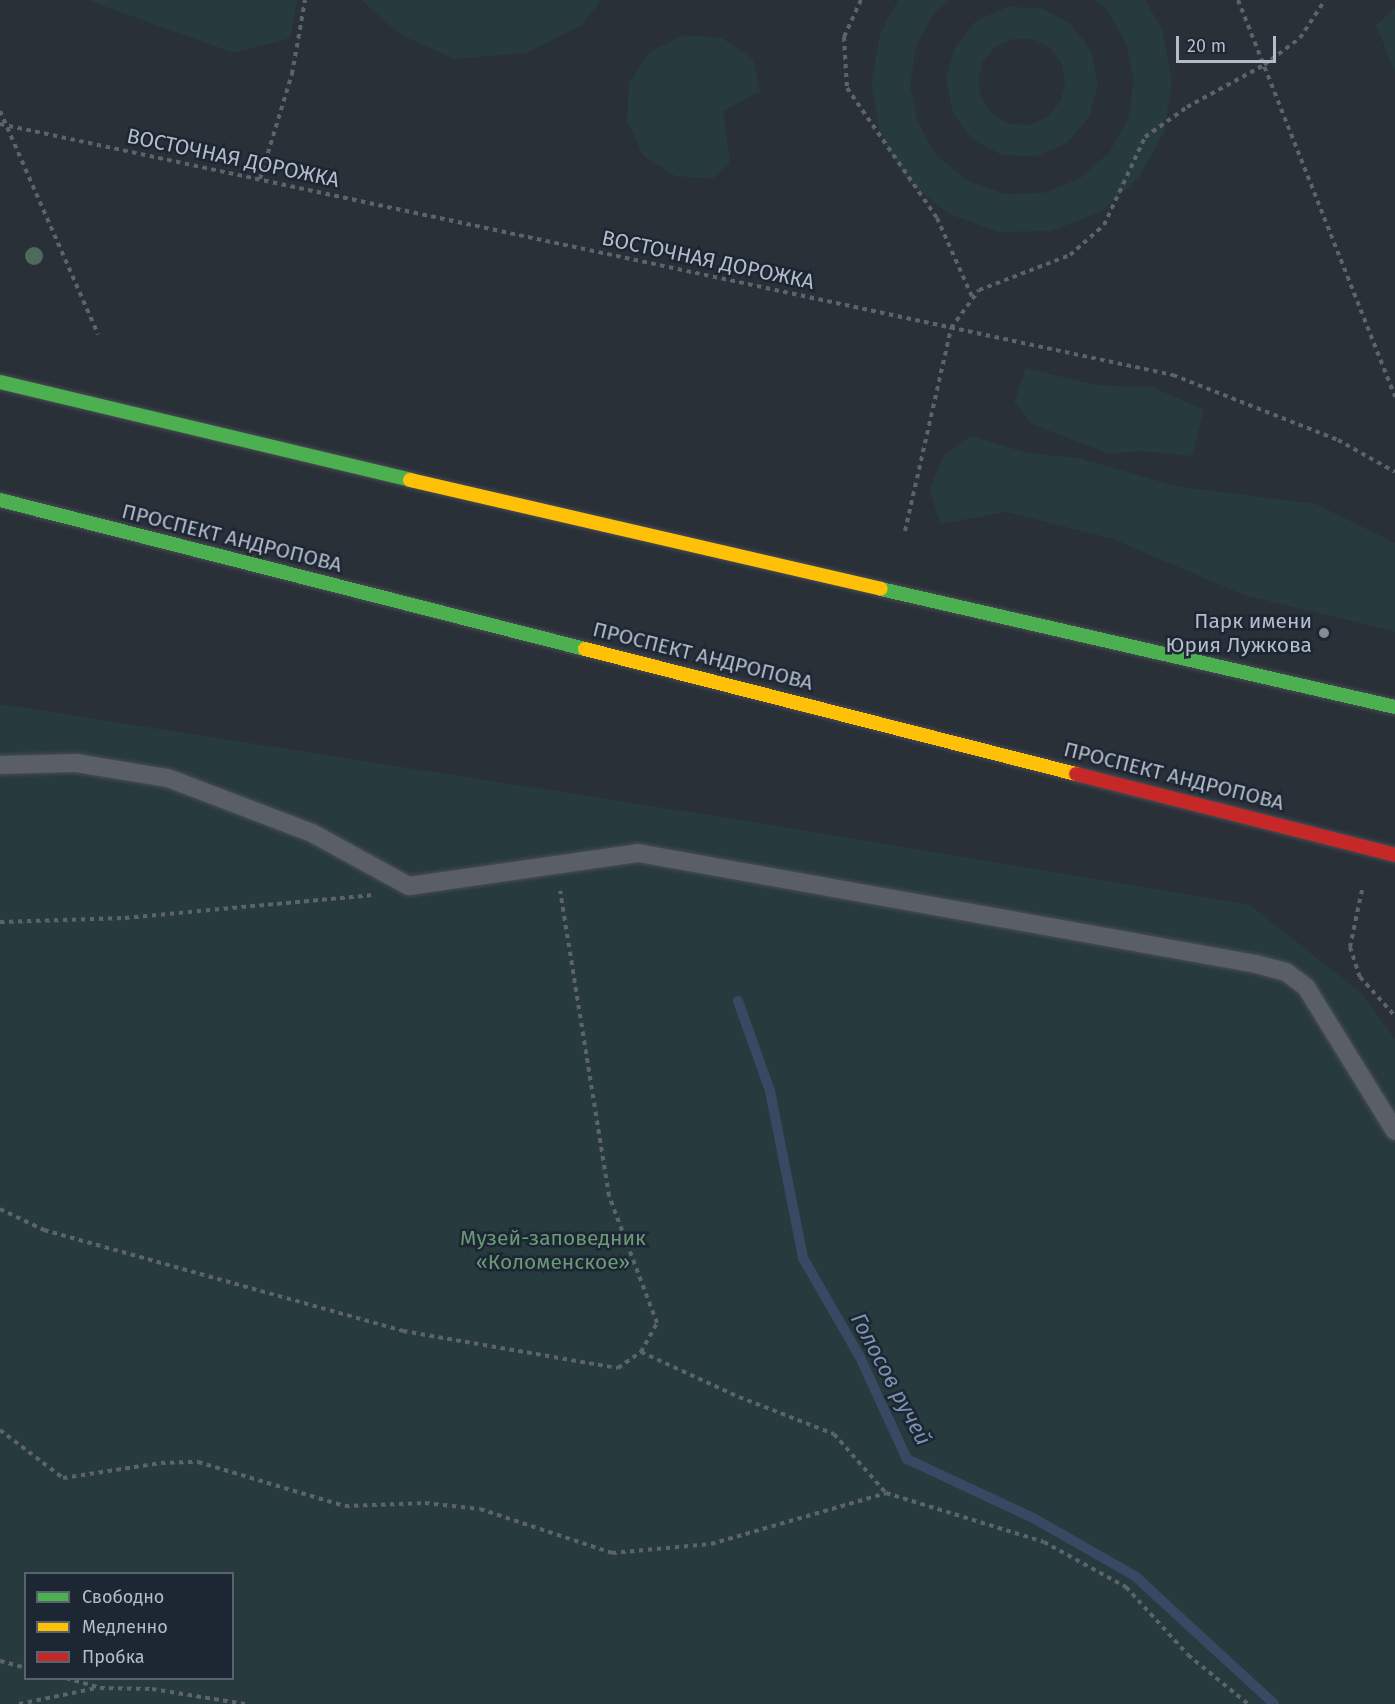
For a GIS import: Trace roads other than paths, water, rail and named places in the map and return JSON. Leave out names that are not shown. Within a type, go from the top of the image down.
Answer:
[{"type":"main road","points":[[0,382],[247,443],[1395,707]]},
{"type":"main road","name":"ПРОСПЕКТ АНДРОПОВА","points":[[0,500],[1395,855]]},
{"type":"lane","points":[[0,765],[76,763],[168,778],[312,832],[410,886],[556,867],[603,855],[638,853],[1256,964],[1286,972],[1306,987],[1395,1131]]},
{"type":"waterway","name":"Голосов ручей","points":[[738,1001],[770,1091],[803,1258],[860,1357],[907,1459],[1035,1519],[1135,1576],[1274,1704]]},
{"type":"place","name":"Парк имени Юрия Лужкова","points":[[1324,633]]},
{"type":"park label","name":"Музей-заповедник «Коломенское»","points":[[553,1250]]}]
